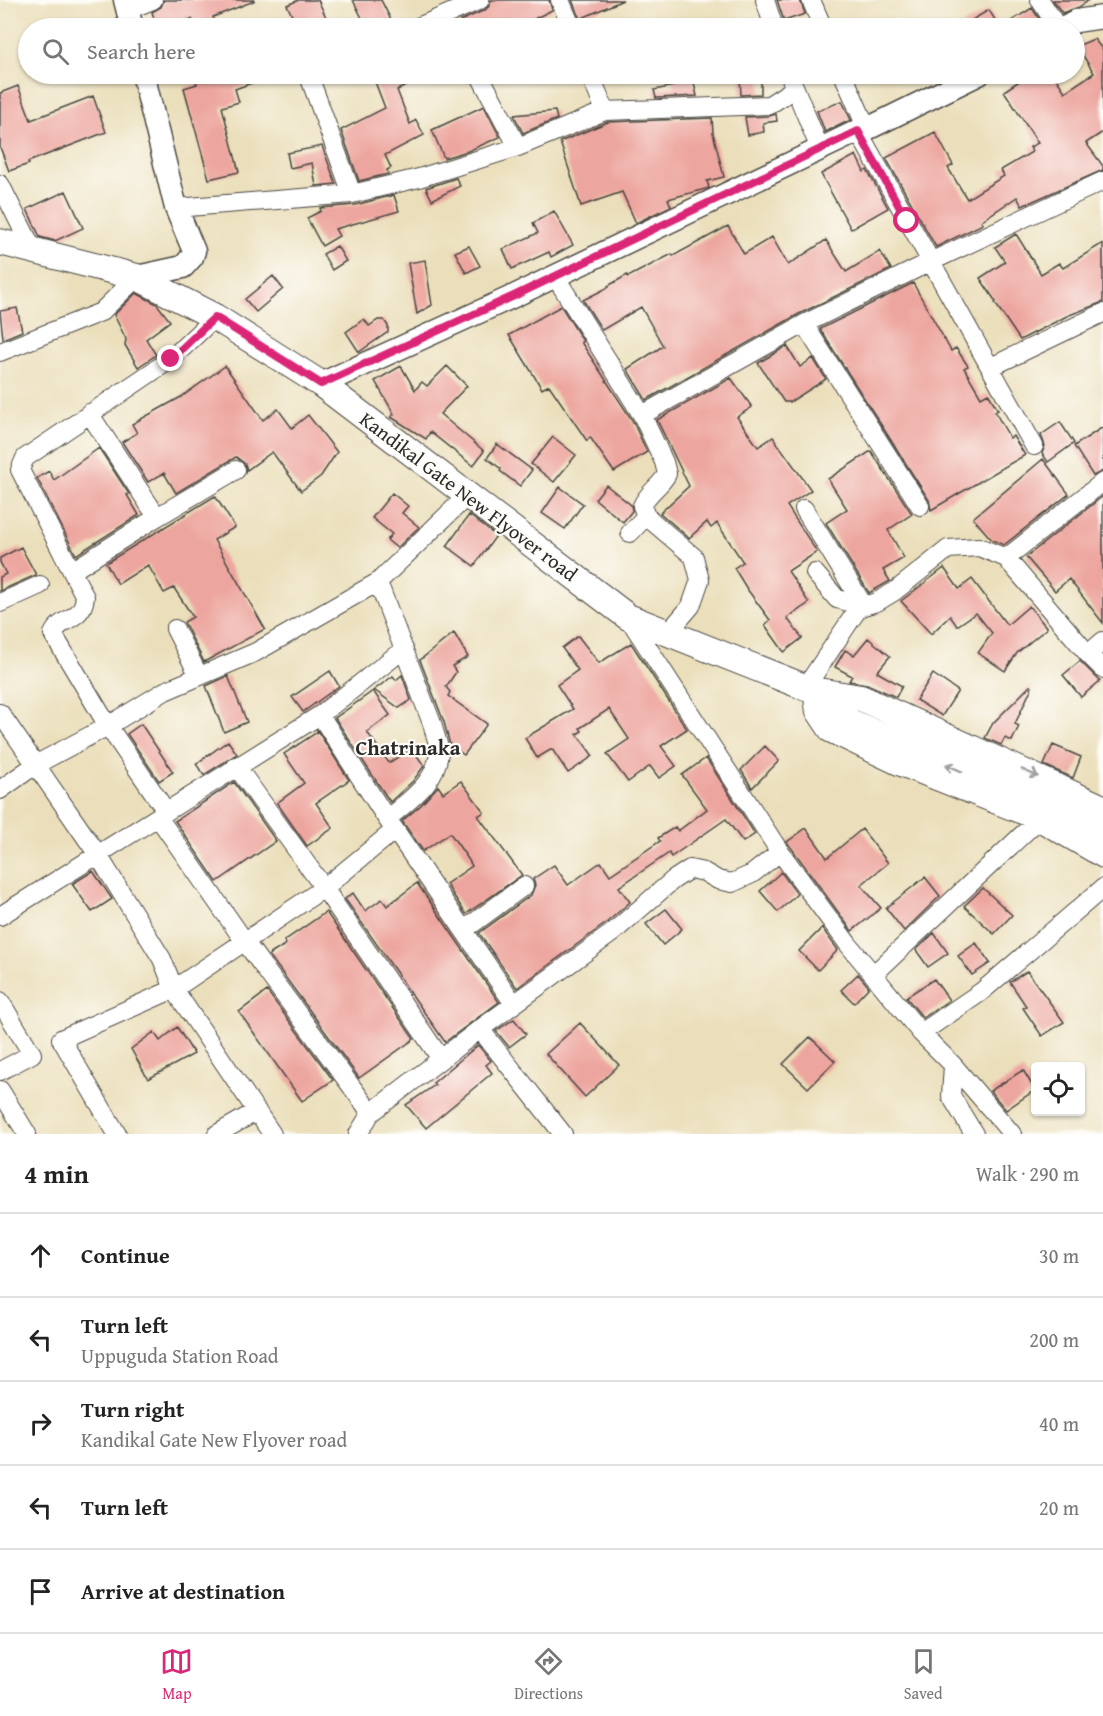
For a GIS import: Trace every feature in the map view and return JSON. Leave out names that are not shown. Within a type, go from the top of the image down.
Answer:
[{"type":"main road","name":"Kandikal Gate New Flyover road","points":[[0,242],[137,277],[215,317],[321,384],[628,616],[809,689]]},
{"type":"main road","points":[[809,689],[861,698],[1042,778],[1103,808]]},
{"type":"main road","points":[[809,689],[850,722],[1051,809],[1103,835]]},
{"type":"street","points":[[128,13],[153,0]]},
{"type":"street","points":[[455,18],[480,0]]},
{"type":"street","points":[[560,0],[568,18]]},
{"type":"street","points":[[765,0],[771,18]]},
{"type":"street","points":[[811,0],[819,18]]},
{"type":"street","points":[[1040,0],[1053,18]]},
{"type":"street","points":[[1085,22],[1100,23]]},
{"type":"street","points":[[0,352],[101,312],[137,277],[183,267],[192,257],[194,251],[176,208],[145,84]]},
{"type":"street","points":[[312,84],[352,194]]},
{"type":"street","points":[[484,84],[518,147]]},
{"type":"street","points":[[594,84],[605,111]]},
{"type":"street","points":[[176,208],[352,194],[419,178],[518,147],[605,111],[769,105],[788,84]]},
{"type":"street","points":[[792,84],[820,149]]},
{"type":"street","points":[[846,84],[862,130],[930,262],[1034,446]]},
{"type":"street","points":[[321,384],[555,276],[958,84]]},
{"type":"street","points":[[642,415],[804,324],[1103,181]]},
{"type":"street","points":[[0,184],[33,250]]},
{"type":"street","points":[[555,276],[642,415],[664,462],[667,474],[662,484],[645,498],[642,506],[646,516],[694,557],[700,580],[691,606],[668,633]]},
{"type":"street","points":[[991,368],[1103,313]]},
{"type":"street","points":[[215,317],[171,359],[25,458],[20,470],[85,597],[84,607],[77,615],[56,628],[53,634],[162,814],[245,942],[371,1113]]},
{"type":"street","points":[[804,324],[920,506]]},
{"type":"street","points":[[89,413],[157,517]]},
{"type":"street","points":[[72,571],[236,470]]},
{"type":"street","points":[[1006,558],[1103,482]]},
{"type":"street","points":[[0,790],[35,765],[108,726],[165,691],[256,652],[378,582],[468,495]]},
{"type":"street","points":[[804,509],[862,606]]},
{"type":"street","points":[[630,533],[646,516]]},
{"type":"street","points":[[815,573],[837,599],[862,606],[877,602],[895,591],[948,549],[979,547],[1006,558],[1103,669]]},
{"type":"street","points":[[0,1071],[61,1039],[174,989],[245,942],[324,888],[391,825],[427,784],[435,768],[439,748],[433,726],[378,582]]},
{"type":"street","points":[[0,603],[40,585]]},
{"type":"street","points":[[862,606],[809,689],[814,712],[829,733],[898,766],[1037,821],[1103,859]]},
{"type":"street","points":[[628,616],[780,852],[848,944],[921,1033],[954,1065],[1012,1134]]},
{"type":"street","points":[[175,629],[199,676]]},
{"type":"street","points":[[1088,654],[1103,641]]},
{"type":"street","points":[[0,916],[320,715],[404,649]]},
{"type":"street","points":[[0,713],[98,855],[162,959],[174,989],[272,1134]]},
{"type":"street","points":[[320,715],[391,825],[514,1004]]},
{"type":"street","points":[[236,766],[324,888],[441,1059]]},
{"type":"street","points":[[874,974],[997,856],[1037,821]]},
{"type":"street","points":[[358,1134],[371,1113],[480,1029],[612,933],[690,869],[732,883],[752,874],[780,852]]},
{"type":"street","points":[[464,930],[524,886]]},
{"type":"street","points":[[921,1033],[981,992],[1103,888]]},
{"type":"street","points":[[0,1001],[32,1054]]},
{"type":"street","points":[[480,1029],[563,1134]]},
{"type":"street","points":[[61,1039],[117,1134]]},
{"type":"street","points":[[954,1065],[951,1096],[974,1134]]},
{"type":"street","points":[[0,1090],[27,1134]]},
{"type":"street","points":[[217,1134],[257,1112]]},
{"type":"building","points":[[164,0],[254,0],[213,18],[154,18],[152,12],[161,7]]},
{"type":"building","points":[[299,0],[318,0],[326,18],[293,18],[287,5]]},
{"type":"building","points":[[353,0],[381,0],[390,18],[362,18]]},
{"type":"building","points":[[491,0],[549,0],[552,10],[536,18],[467,18],[489,6]]},
{"type":"building","points":[[572,0],[623,0],[582,18],[580,18]]},
{"type":"building","points":[[777,0],[800,0],[805,14],[783,18]]},
{"type":"building","points":[[1053,0],[1089,0],[1079,7],[1062,13]]},
{"type":"building","points":[[1032,8],[1038,18],[1016,18]]},
{"type":"building","points":[[989,10],[994,18],[975,18]]},
{"type":"building","points":[[1094,39],[1103,50],[1103,132],[1086,143],[1103,166],[1103,170],[1022,206],[1017,197],[981,221],[983,224],[936,247],[886,158],[935,132],[953,165],[948,168],[967,199],[1004,176],[1001,170],[1032,152],[1030,147],[1038,143],[1004,91],[1015,84],[1060,84],[1065,92],[1077,84],[1085,84],[1085,79],[1094,73],[1085,59],[1085,43]]},
{"type":"building","points":[[197,84],[249,84],[235,89],[239,102],[222,107],[239,172],[209,179],[184,88]]},
{"type":"building","points":[[376,84],[411,84],[397,90],[410,124],[416,120],[424,135],[385,155],[391,168],[387,170],[388,174],[359,181],[341,130],[385,108]]},
{"type":"building","points":[[673,84],[694,84],[697,96],[656,98],[654,90],[674,86]]},
{"type":"building","points":[[740,84],[761,84],[761,94],[741,95]]},
{"type":"building","points":[[18,86],[31,120],[93,96],[106,132],[9,171],[0,147],[0,93]]},
{"type":"building","points":[[842,101],[851,120],[825,132],[817,111]]},
{"type":"building","points":[[484,106],[500,137],[468,151],[444,158],[432,130]]},
{"type":"building","points":[[555,111],[557,119],[523,133],[514,115]]},
{"type":"building","points":[[776,114],[777,121],[763,123],[764,132],[748,135],[745,117]]},
{"type":"building","points":[[712,118],[713,133],[724,177],[707,181],[709,188],[668,199],[671,206],[636,223],[622,192],[581,206],[560,142],[608,122]]},
{"type":"building","points":[[322,146],[336,184],[316,186],[312,163],[290,168],[287,153]]},
{"type":"building","points":[[856,155],[864,172],[867,170],[888,208],[851,229],[821,174]]},
{"type":"building","points":[[456,178],[460,186],[432,200],[426,188]]},
{"type":"building","points":[[66,191],[83,228],[55,241],[40,237],[27,209]]},
{"type":"building","points":[[394,195],[399,211],[335,229],[339,236],[322,246],[307,218],[321,211],[320,208],[355,205]]},
{"type":"building","points":[[554,211],[573,245],[551,257],[549,252],[512,269],[503,249],[538,233],[533,223]]},
{"type":"building","points":[[728,226],[744,254],[772,237],[788,265],[826,240],[846,272],[880,251],[891,269],[799,314],[646,400],[627,369],[663,346],[641,307],[602,330],[583,300],[627,275],[628,277],[672,254],[673,256]]},
{"type":"building","points":[[1016,234],[1041,274],[1059,263],[1063,268],[1103,243],[1103,302],[1067,316],[1020,340],[980,278],[1005,262],[995,247]]},
{"type":"building","points":[[337,246],[346,261],[332,270],[323,254]]},
{"type":"building","points":[[469,246],[480,266],[466,273],[455,252]]},
{"type":"building","points":[[425,260],[432,305],[417,314],[408,263]]},
{"type":"building","points":[[273,276],[283,289],[256,312],[245,299]]},
{"type":"building","points":[[913,283],[951,351],[956,348],[968,366],[964,368],[981,397],[988,393],[998,410],[995,412],[1010,438],[1013,436],[1025,455],[931,510],[929,500],[820,329]]},
{"type":"building","points":[[136,293],[157,304],[170,321],[146,339],[156,355],[138,367],[125,345],[126,339],[114,315]]},
{"type":"building","points":[[561,306],[583,341],[581,342],[632,420],[647,452],[614,472],[590,437],[587,441],[549,385],[542,389],[509,335]]},
{"type":"building","points":[[17,308],[22,331],[3,339],[0,311]]},
{"type":"building","points":[[364,319],[369,326],[378,320],[384,320],[388,326],[388,332],[359,352],[346,332]]},
{"type":"building","points":[[787,346],[800,367],[813,358],[826,379],[790,402],[784,402],[758,363]]},
{"type":"building","points":[[225,366],[263,420],[278,409],[292,428],[308,415],[337,452],[321,476],[301,491],[272,452],[247,470],[245,464],[236,457],[176,493],[164,473],[148,482],[122,442],[137,433],[132,424],[181,397]]},
{"type":"building","points":[[401,366],[415,390],[422,382],[427,386],[447,366],[467,386],[440,414],[484,451],[473,466],[430,432],[426,439],[391,417],[394,414],[375,381]]},
{"type":"building","points":[[731,378],[752,407],[737,417],[758,447],[773,437],[811,490],[787,506],[817,552],[788,571],[809,603],[787,618],[802,638],[784,652],[765,625],[770,620],[734,568],[743,562],[717,523],[711,528],[707,522],[689,538],[660,513],[689,486],[657,420]]},
{"type":"building","points":[[1060,422],[1074,443],[1048,462],[1042,453],[1045,446],[1041,435]]},
{"type":"building","points":[[1103,427],[1103,471],[1093,476],[1074,446]]},
{"type":"building","points":[[553,437],[576,455],[554,482],[531,464]]},
{"type":"building","points":[[497,444],[532,470],[520,486],[487,458]]},
{"type":"building","points":[[99,448],[129,494],[127,495],[139,515],[76,555],[37,478],[49,471],[54,480]]},
{"type":"building","points":[[871,451],[912,514],[888,530],[904,558],[883,570],[890,581],[869,593],[826,523],[847,509],[828,479]]},
{"type":"building","points":[[1043,459],[1069,494],[1004,545],[992,540],[973,518]]},
{"type":"building","points":[[606,485],[631,505],[632,511],[623,522],[595,499]]},
{"type":"building","points":[[560,487],[583,504],[565,529],[542,513]]},
{"type":"building","points":[[392,493],[408,506],[402,513],[419,527],[397,548],[387,540],[392,534],[372,518]]},
{"type":"building","points":[[215,496],[235,527],[214,540],[265,629],[204,662],[184,622],[193,617],[174,588],[164,593],[148,565],[118,584],[106,563]]},
{"type":"building","points":[[1103,496],[1103,623],[1069,579],[1055,591],[1026,557]]},
{"type":"building","points":[[469,515],[496,536],[474,566],[447,546]]},
{"type":"building","points":[[21,547],[36,575],[0,591],[0,577],[6,574],[0,558]]},
{"type":"building","points":[[944,568],[959,589],[972,579],[1007,625],[1029,606],[1047,628],[1017,653],[1005,671],[978,653],[992,633],[976,613],[957,626],[950,616],[931,634],[901,601]]},
{"type":"building","points":[[454,633],[468,657],[452,666],[456,672],[446,687],[450,692],[448,696],[487,724],[464,755],[450,745],[444,722],[420,660]]},
{"type":"building","points":[[578,636],[599,663],[631,643],[687,729],[661,746],[676,766],[659,778],[650,766],[628,782],[607,754],[629,739],[609,709],[580,728],[582,731],[577,734],[593,756],[568,773],[552,749],[537,758],[525,738],[573,709],[557,685],[578,670],[562,648]]},
{"type":"building","points":[[868,638],[890,656],[877,672],[902,686],[896,697],[867,684],[849,681],[852,676],[835,667],[845,650],[854,655]]},
{"type":"building","points":[[1080,661],[1100,681],[1081,697],[1063,675]]},
{"type":"building","points":[[330,671],[339,686],[303,712],[292,697]]},
{"type":"building","points":[[933,674],[958,691],[942,716],[916,700]]},
{"type":"building","points":[[402,675],[411,700],[399,708],[374,690],[393,676],[396,680]]},
{"type":"building","points":[[228,676],[247,722],[224,732],[206,686]]},
{"type":"building","points":[[1030,686],[1032,687],[1015,724],[1019,726],[1012,741],[1005,738],[1001,745],[985,738],[993,723]]},
{"type":"building","points":[[373,691],[390,715],[367,732],[389,763],[412,748],[424,766],[413,781],[390,802],[335,718]]},
{"type":"building","points":[[141,724],[173,772],[159,781],[127,734]]},
{"type":"building","points":[[317,730],[349,780],[316,803],[333,828],[307,846],[277,803],[304,783],[284,754]]},
{"type":"building","points":[[228,741],[237,754],[204,775],[196,764]]},
{"type":"building","points":[[1053,745],[1081,757],[1073,778],[1044,765]]},
{"type":"building","points":[[765,746],[779,761],[752,788],[741,770]]},
{"type":"building","points":[[706,758],[755,834],[743,842],[726,819],[671,857],[669,853],[619,887],[630,902],[605,924],[517,988],[479,933],[531,895],[535,885],[533,879],[554,865],[568,885],[601,862],[610,875],[660,841],[658,838],[675,827],[678,831],[707,809],[682,775]]},
{"type":"building","points":[[461,781],[484,812],[478,816],[522,875],[466,914],[446,884],[472,866],[468,859],[450,833],[423,851],[402,821],[438,786],[443,793]]},
{"type":"building","points":[[234,782],[276,841],[217,882],[175,821]]},
{"type":"building","points":[[806,828],[827,858],[862,829],[888,863],[861,885],[881,908],[852,931],[787,842]]},
{"type":"building","points":[[93,871],[112,899],[92,912],[72,884]]},
{"type":"building","points":[[781,872],[797,894],[778,912],[760,891]]},
{"type":"building","points":[[925,877],[940,896],[904,931],[886,908]]},
{"type":"building","points":[[417,883],[499,1002],[445,1042],[345,899],[353,893],[365,911],[382,899],[387,906]]},
{"type":"building","points":[[983,888],[1012,915],[994,934],[964,906]]},
{"type":"building","points":[[666,909],[682,929],[663,945],[646,924]]},
{"type":"building","points":[[326,912],[414,1039],[359,1078],[269,955],[286,944],[284,941]]},
{"type":"building","points":[[822,928],[838,950],[818,970],[799,951]]},
{"type":"building","points":[[934,933],[948,953],[928,967],[916,950]]},
{"type":"building","points":[[976,943],[990,963],[972,975],[958,956]]},
{"type":"building","points":[[1027,971],[1064,1022],[1042,1036],[1023,1008],[1026,1006],[1010,982]]},
{"type":"building","points":[[858,974],[869,987],[854,1003],[841,990]]},
{"type":"building","points":[[934,979],[949,1000],[923,1018],[906,997]]},
{"type":"building","points":[[267,991],[333,1080],[302,1101],[239,1012]]},
{"type":"building","points":[[514,1019],[526,1034],[509,1047],[496,1031]]},
{"type":"building","points":[[580,1023],[619,1065],[585,1097],[546,1054]]},
{"type":"building","points":[[177,1027],[194,1054],[148,1079],[131,1049],[154,1032],[160,1041]]},
{"type":"building","points":[[810,1037],[835,1061],[808,1088],[783,1064]]},
{"type":"building","points":[[478,1045],[491,1061],[486,1065],[492,1073],[426,1128],[406,1105],[435,1085],[433,1083]]},
{"type":"building","points":[[1023,1070],[1031,1083],[1031,1093],[1006,1110],[990,1091]]},
{"type":"district","name":"Chatrinaka","points":[[408,747]]},
{"type":"route","points":[[171,359],[215,317],[321,384],[514,296],[858,131],[907,221]]}]
